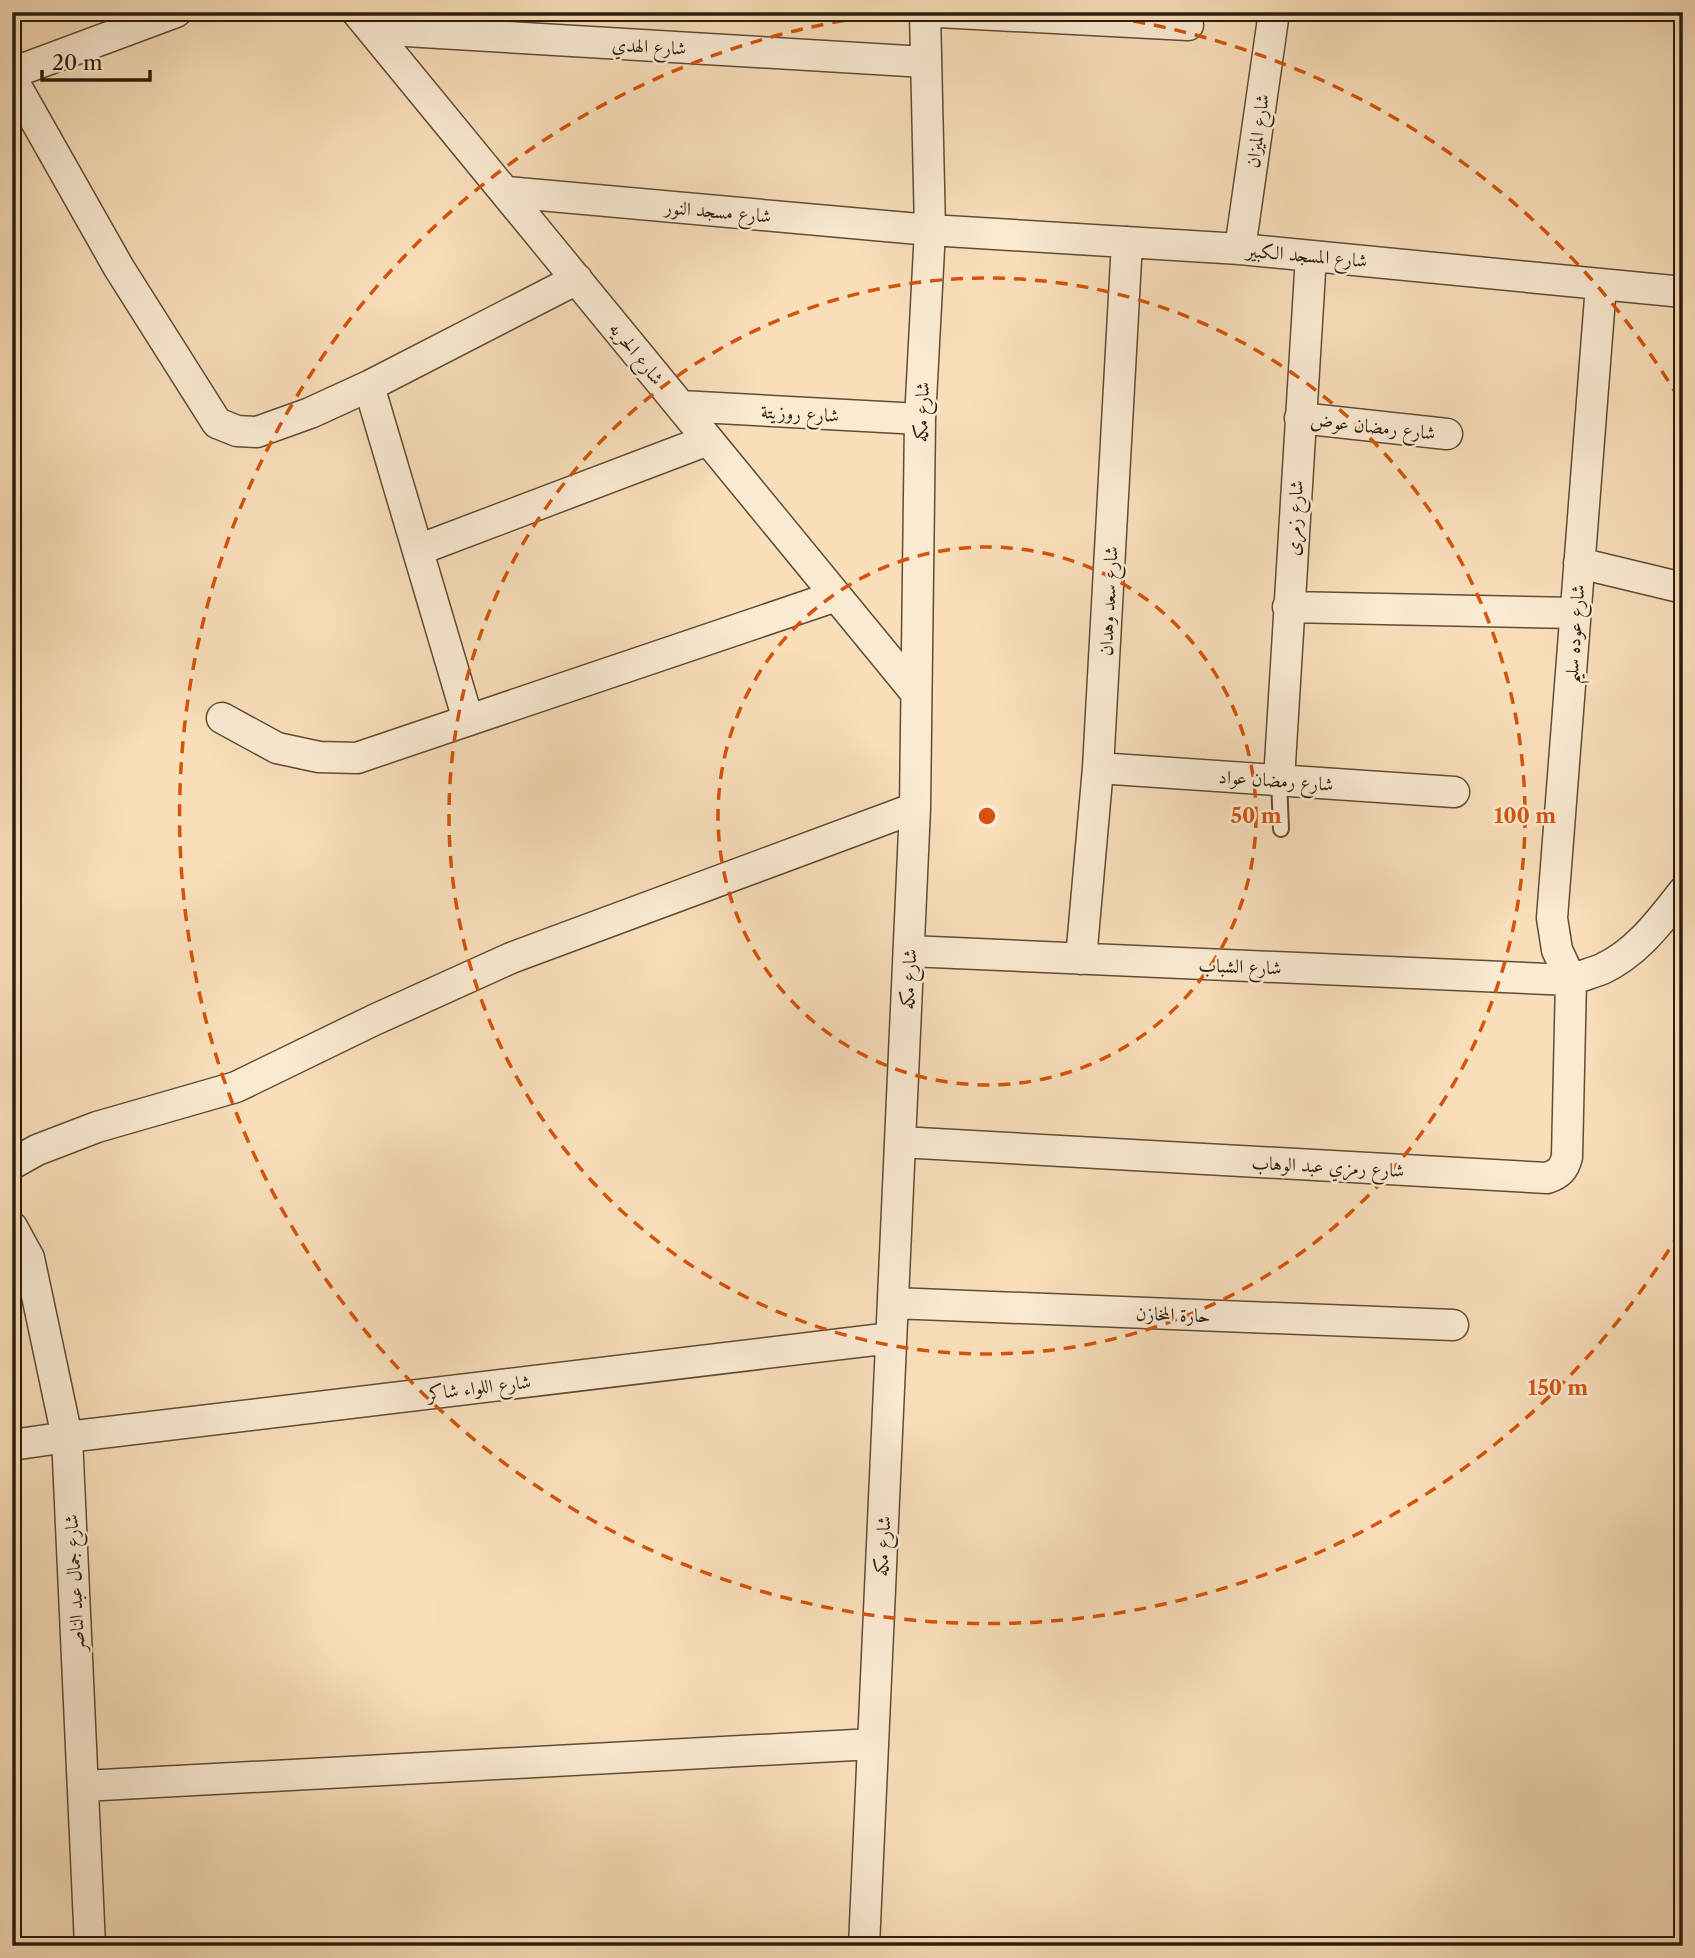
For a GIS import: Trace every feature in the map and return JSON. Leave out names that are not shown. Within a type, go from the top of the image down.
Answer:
[{"type":"street","points":[[12,73],[176,12]]},
{"type":"street","name":"شارع مكه","points":[[864,1946],[915,808],[920,419],[930,230],[925,12]]},
{"type":"street","points":[[938,12],[1188,25]]},
{"type":"street","name":"شارع الميزان","points":[[1240,249],[1274,12]]},
{"type":"street","name":"شارع الهدي","points":[[368,18],[925,62]]},
{"type":"street","name":"شارع الحريه","points":[[368,18],[506,192],[916,694]]},
{"type":"street","points":[[12,79],[119,268],[217,423],[237,431],[257,432],[310,413],[369,386],[577,279]]},
{"type":"street","name":"شارع مسجد النور","points":[[506,192],[930,230]]},
{"type":"street","name":"شارع المسجد الكبير","points":[[930,230],[1240,249],[1683,292]]},
{"type":"street","name":"شارع سعد وهدان","points":[[1082,960],[1098,768],[1127,242]]},
{"type":"street","name":"شارع زمرى","points":[[1279,780],[1311,256]]},
{"type":"street","name":"شارع عوده سليم","points":[[1571,980],[1557,950],[1552,918],[1601,285]]},
{"type":"street","points":[[369,386],[468,720]]},
{"type":"street","name":"شارع روزيتة","points":[[681,406],[920,419]]},
{"type":"street","name":"شارع رمضان عوض","points":[[1300,418],[1447,434]]},
{"type":"street","points":[[418,550],[708,440]]},
{"type":"street","points":[[1579,563],[1683,588]]},
{"type":"street","points":[[222,719],[277,748],[319,757],[357,758],[836,596]]},
{"type":"street","points":[[1288,607],[1576,613]]},
{"type":"street","name":"شارع رمضان عواد","points":[[1098,768],[1454,792]]},
{"type":"street","points":[[12,1164],[37,1150],[97,1127],[236,1087],[511,958],[915,808]]},
{"type":"street","points":[[1571,980],[1604,968],[1632,950],[1683,892]]},
{"type":"street","name":"شارع الشباب","points":[[909,951],[1571,980]]},
{"type":"street","name":"شارع رمزي عبد الوهاب","points":[[900,1142],[1547,1178],[1564,1167],[1567,1157],[1571,980]]},
{"type":"street","name":"شارع جمال عبد الناصر","points":[[12,1227],[29,1258],[67,1437],[90,1946]]},
{"type":"street","name":"حارة المخازن","points":[[893,1303],[1453,1325]]},
{"type":"street","name":"شارع اللواء شاكر","points":[[12,1445],[891,1338]]},
{"type":"street","points":[[82,1786],[873,1744]]},
{"type":"lane","points":[[1279,780],[1281,829]]}]
